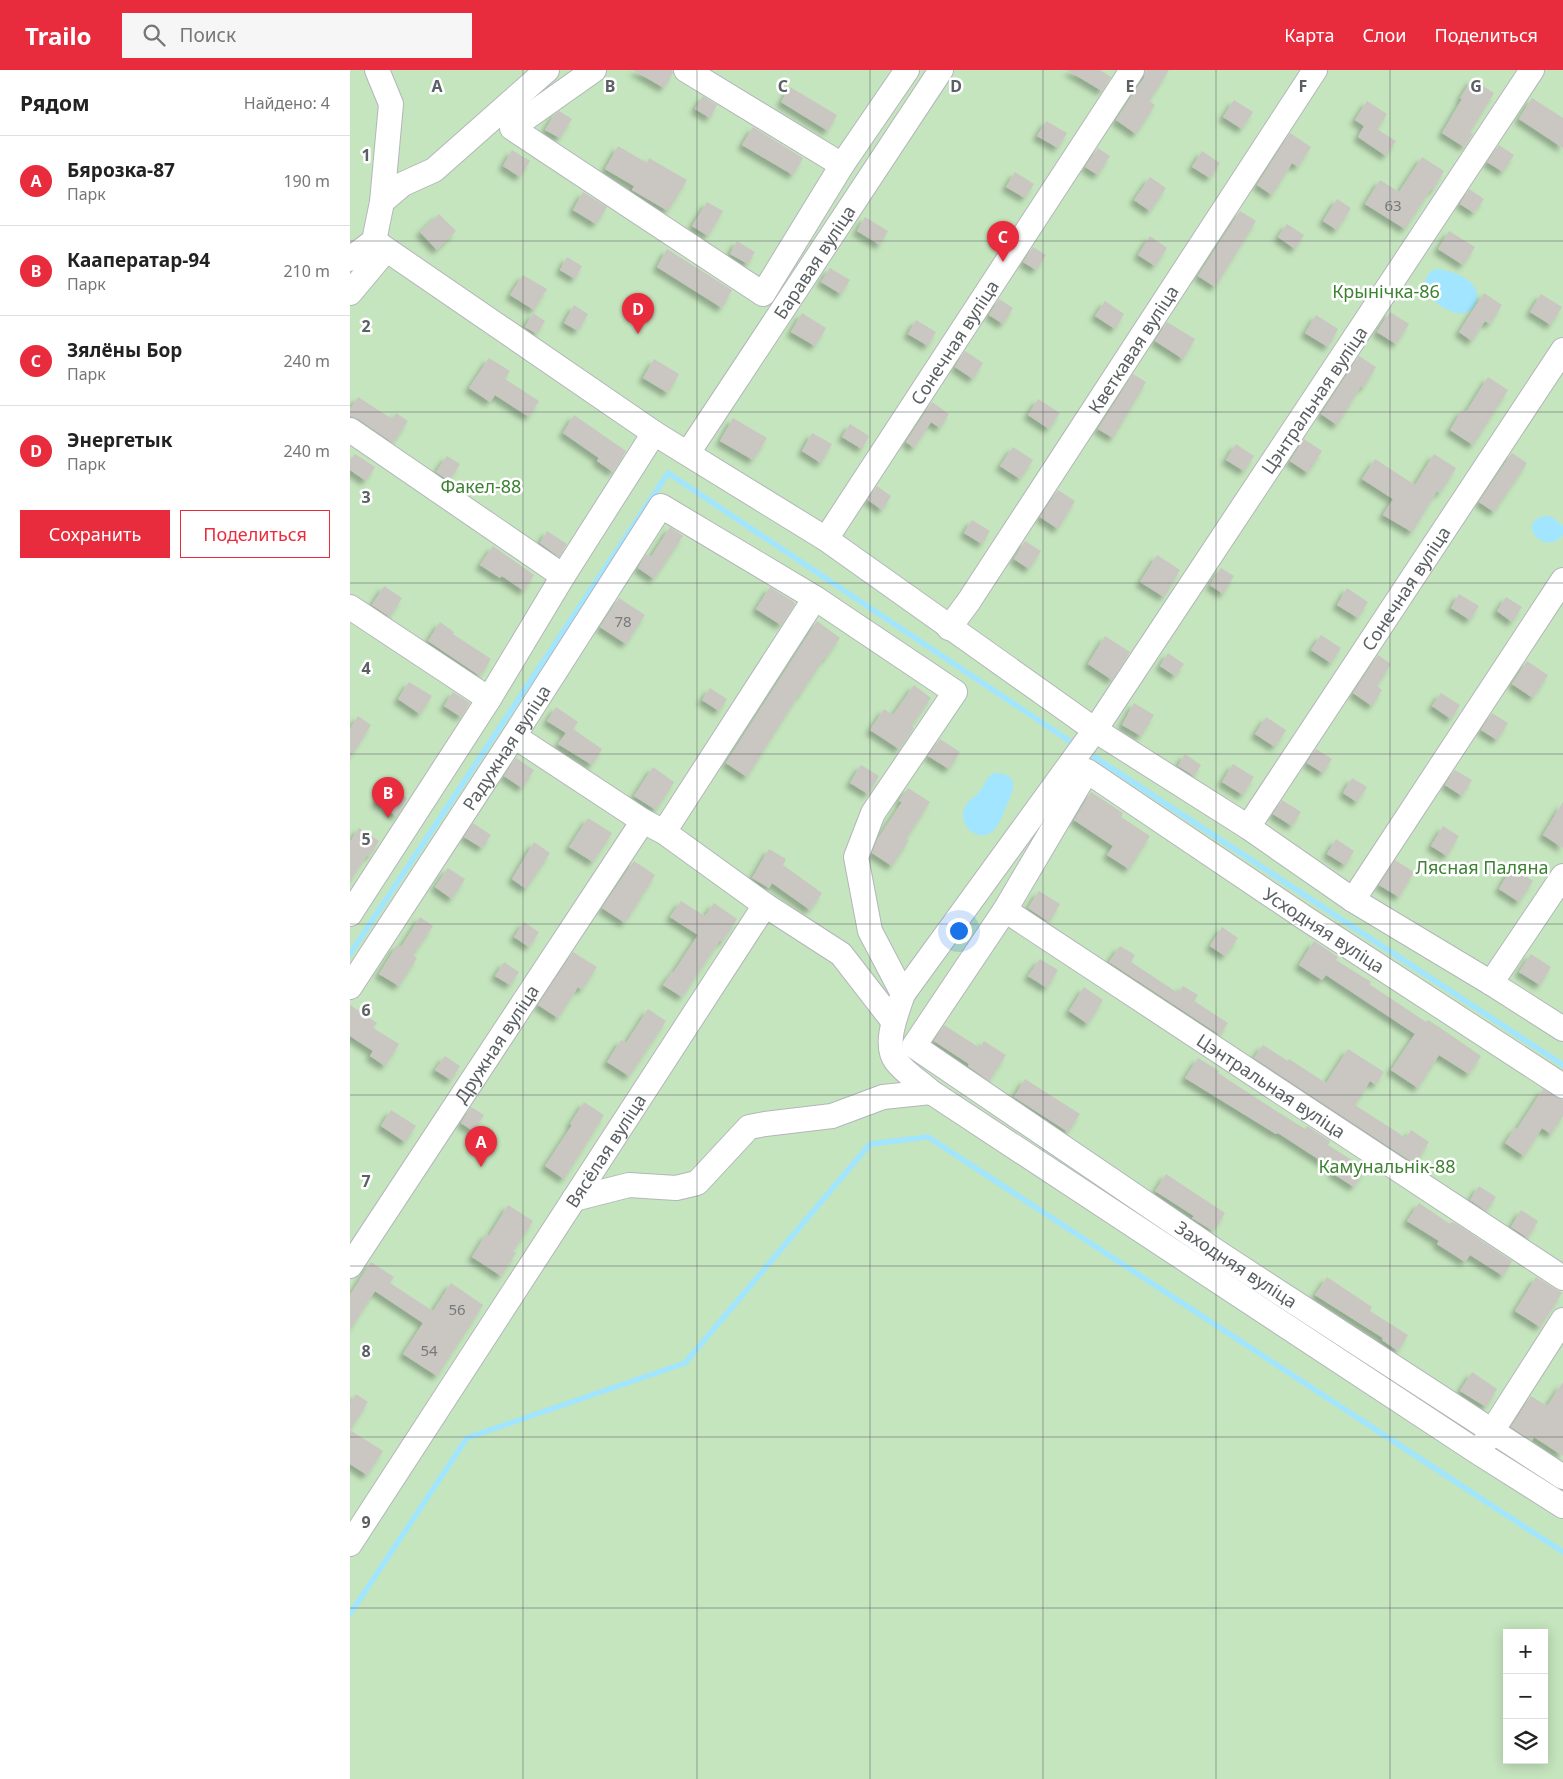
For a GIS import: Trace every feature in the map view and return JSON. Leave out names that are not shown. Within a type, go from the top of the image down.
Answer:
[{"type":"street","points":[[350,293],[380,245],[391,104],[377,70]]},
{"type":"street","points":[[382,202],[403,184],[434,170],[547,70]]},
{"type":"street","points":[[594,70],[512,128],[763,294],[842,165],[907,70]]},
{"type":"street","points":[[686,70],[842,165]]},
{"type":"street","name":"Баравая вуліца","points":[[688,453],[941,70]]},
{"type":"street","name":"Сонечная вуліца","points":[[826,539],[1132,70]]},
{"type":"street","name":"Кветкавая вуліца","points":[[949,628],[969,601],[1315,70]]},
{"type":"street","name":"Цэнтральная вуліца","points":[[1082,762],[1095,730],[1532,70]]},
{"type":"street","points":[[350,259],[380,245]]},
{"type":"street","points":[[380,245],[654,433],[826,539],[1095,730],[1248,827],[1353,900],[1492,983],[1563,1029]]},
{"type":"street","name":"Сонечная вуліца","points":[[1248,827],[1563,350]]},
{"type":"street","points":[[350,430],[564,576]]},
{"type":"street","points":[[350,914],[489,699],[654,433]]},
{"type":"street","name":"Радужная вуліца","points":[[350,987],[661,506],[815,598]]},
{"type":"street","points":[[1353,900],[1563,580]]},
{"type":"street","points":[[664,832],[815,598],[955,692],[873,813],[856,857],[870,931],[903,994]]},
{"type":"street","points":[[350,607],[489,699]]},
{"type":"street","points":[[514,736],[643,821],[664,832],[765,905],[841,954],[894,1021]]},
{"type":"street","points":[[1082,762],[903,994],[894,1021],[890,1044],[895,1060],[932,1092],[1479,1453],[1563,1506]]},
{"type":"street","points":[[1005,910],[1082,762]]},
{"type":"street","name":"Усходняя вуліца","points":[[1082,762],[1305,918],[1563,1086]]},
{"type":"street","name":"Дружная вуліца","points":[[350,1266],[643,821]]},
{"type":"street","points":[[1492,983],[1563,876]]},
{"type":"street","name":"Вясёлая вуліца","points":[[350,1544],[765,905]]},
{"type":"street","name":"Цэнтральная вуліца","points":[[1005,910],[1563,1278]]},
{"type":"street","name":"Заходняя вуліца","points":[[1005,910],[914,1046],[1212,1249],[1563,1477]]},
{"type":"street","points":[[574,1199],[629,1184],[676,1188],[698,1183],[749,1128],[765,1124],[832,1116],[883,1097],[932,1092]]},
{"type":"street","points":[[1479,1453],[1563,1320]]},
{"type":"green space","points":[[350,70],[1563,70],[1563,1779],[350,1779]]},
{"type":"water","points":[[1435,269],[1448,271],[1469,281],[1477,293],[1477,300],[1471,310],[1461,313],[1452,312],[1434,301],[1425,285],[1427,276]]},
{"type":"water","points":[[1545,516],[1552,517],[1563,526],[1563,535],[1556,541],[1548,543],[1541,541],[1532,531],[1532,525],[1536,519]]},
{"type":"water","points":[[994,773],[1003,774],[1012,779],[1013,789],[999,824],[990,833],[984,835],[975,834],[966,827],[963,820],[964,808]]},
{"type":"building","points":[[633,70],[672,70],[673,73],[664,88]]},
{"type":"building","points":[[1067,70],[1100,70],[1111,77],[1102,91]]},
{"type":"building","points":[[1146,70],[1169,70],[1149,101],[1155,105],[1136,134],[1116,120],[1144,78]]},
{"type":"building","points":[[1472,79],[1494,93],[1470,132],[1473,134],[1464,147],[1442,133]]},
{"type":"building","points":[[790,87],[837,115],[828,131],[781,102]]},
{"type":"building","points":[[703,96],[717,105],[710,118],[695,109]]},
{"type":"building","points":[[1532,98],[1563,118],[1563,148],[1519,119]]},
{"type":"building","points":[[1234,100],[1253,112],[1242,129],[1223,117]]},
{"type":"building","points":[[1367,101],[1387,114],[1377,129],[1396,141],[1386,156],[1358,137],[1364,126],[1355,120]]},
{"type":"building","points":[[559,111],[572,119],[560,138],[545,130],[554,115]]},
{"type":"building","points":[[1046,121],[1067,133],[1058,148],[1037,136]]},
{"type":"building","points":[[753,127],[803,158],[793,175],[742,145]]},
{"type":"building","points":[[1290,133],[1311,147],[1298,167],[1292,163],[1272,195],[1257,185]]},
{"type":"building","points":[[1499,145],[1514,155],[1503,172],[1487,162]]},
{"type":"building","points":[[618,146],[647,163],[649,158],[687,180],[668,211],[632,190],[634,186],[605,169]]},
{"type":"building","points":[[1098,148],[1110,156],[1098,175],[1085,167]]},
{"type":"building","points":[[512,150],[530,161],[520,177],[503,166]]},
{"type":"building","points":[[1202,151],[1220,163],[1210,178],[1192,167]]},
{"type":"building","points":[[1422,157],[1444,171],[1405,229],[1365,204],[1380,180],[1399,192]]},
{"type":"building","points":[[1015,172],[1034,184],[1025,198],[1006,187]]},
{"type":"building","points":[[1150,177],[1166,188],[1150,211],[1134,200]]},
{"type":"building","points":[[1469,189],[1484,199],[1474,213],[1460,204]]},
{"type":"building","points":[[583,192],[607,207],[596,224],[573,210]]},
{"type":"building","points":[[1337,199],[1351,208],[1337,230],[1323,221]]},
{"type":"building","points":[[707,202],[723,211],[708,236],[692,226]]},
{"type":"building","points":[[1240,211],[1256,221],[1215,287],[1198,276]]},
{"type":"building","points":[[439,214],[456,231],[437,250],[420,232]]},
{"type":"building","points":[[865,217],[888,231],[880,245],[857,231]]},
{"type":"building","points":[[1287,224],[1304,235],[1295,249],[1278,237]]},
{"type":"building","points":[[1449,231],[1475,247],[1463,265],[1438,249]]},
{"type":"building","points":[[1150,236],[1167,248],[1155,266],[1138,255]]},
{"type":"building","points":[[737,241],[755,252],[748,264],[730,254]]},
{"type":"building","points":[[1033,247],[1046,255],[1036,270],[1023,262]]},
{"type":"building","points":[[667,249],[732,290],[722,308],[657,267]]},
{"type":"building","points":[[567,257],[582,266],[575,279],[560,270]]},
{"type":"building","points":[[830,268],[850,280],[841,294],[821,282]]},
{"type":"building","points":[[523,275],[547,289],[534,310],[510,295]]},
{"type":"building","points":[[1484,293],[1502,305],[1490,324],[1485,321],[1472,341],[1459,332]]},
{"type":"building","points":[[1541,294],[1562,307],[1551,325],[1530,312]]},
{"type":"building","points":[[999,299],[1013,308],[1003,324],[989,315]]},
{"type":"building","points":[[1105,301],[1124,314],[1115,329],[1095,316]]},
{"type":"building","points":[[574,305],[588,314],[578,331],[564,323]]},
{"type":"building","points":[[1390,312],[1409,324],[1396,344],[1377,332]]},
{"type":"building","points":[[533,313],[545,321],[537,334],[525,327]]},
{"type":"building","points":[[802,313],[826,328],[815,346],[791,332]]},
{"type":"building","points":[[1316,315],[1338,329],[1328,347],[1305,333]]},
{"type":"building","points":[[916,320],[936,332],[928,346],[908,334]]},
{"type":"building","points":[[1167,322],[1195,339],[1183,359],[1155,341]]},
{"type":"building","points":[[965,351],[983,363],[973,379],[955,367]]},
{"type":"building","points":[[1359,356],[1376,367],[1363,388],[1361,386],[1337,425],[1321,414]]},
{"type":"building","points":[[489,358],[510,371],[505,379],[539,401],[529,417],[495,395],[490,402],[469,388]]},
{"type":"building","points":[[654,359],[679,374],[668,393],[643,378]]},
{"type":"building","points":[[1133,374],[1146,382],[1113,438],[1098,429]]},
{"type":"building","points":[[1488,377],[1508,390],[1473,445],[1450,430],[1462,410],[1466,412]]},
{"type":"building","points":[[358,397],[392,419],[396,413],[408,421],[393,443],[358,419],[350,416],[350,409]]},
{"type":"building","points":[[1038,399],[1060,413],[1049,429],[1028,415]]},
{"type":"building","points":[[932,402],[949,414],[940,428],[931,422],[914,448],[906,442]]},
{"type":"building","points":[[574,415],[626,451],[613,472],[597,461],[599,458],[563,433]]},
{"type":"building","points":[[733,418],[767,438],[753,460],[720,441]]},
{"type":"building","points":[[850,424],[869,436],[862,449],[842,437]]},
{"type":"building","points":[[812,433],[832,444],[821,463],[802,451]]},
{"type":"building","points":[[1304,439],[1322,451],[1308,473],[1290,461]]},
{"type":"building","points":[[1236,444],[1254,456],[1244,471],[1226,460]]},
{"type":"building","points":[[1013,447],[1033,460],[1020,479],[1000,466]]},
{"type":"building","points":[[1512,453],[1527,463],[1494,512],[1479,502]]},
{"type":"building","points":[[355,454],[375,467],[366,481],[350,470],[350,461]]},
{"type":"building","points":[[1434,454],[1456,468],[1440,493],[1437,491],[1412,532],[1383,515],[1393,499],[1362,479],[1375,459],[1415,485]]},
{"type":"building","points":[[447,456],[460,464],[449,481],[436,472]]},
{"type":"building","points":[[877,486],[891,496],[882,510],[868,500]]},
{"type":"building","points":[[1058,490],[1075,501],[1058,529],[1040,517]]},
{"type":"building","points":[[972,520],[990,531],[982,544],[964,533]]},
{"type":"building","points":[[670,527],[683,536],[654,579],[638,568],[646,554],[651,557]]},
{"type":"building","points":[[547,531],[567,544],[559,557],[540,543]]},
{"type":"building","points":[[1025,541],[1041,551],[1029,569],[1014,559]]},
{"type":"building","points":[[493,546],[534,575],[524,591],[502,576],[500,578],[480,565]]},
{"type":"building","points":[[1157,555],[1180,570],[1164,597],[1140,582]]},
{"type":"building","points":[[1221,568],[1234,576],[1223,594],[1210,585]]},
{"type":"building","points":[[384,586],[402,598],[390,617],[372,605]]},
{"type":"building","points":[[770,587],[795,604],[781,625],[756,609]]},
{"type":"building","points":[[1347,588],[1368,602],[1358,618],[1337,605]]},
{"type":"building","points":[[1459,594],[1479,606],[1470,620],[1451,608]]},
{"type":"building","points":[[1506,597],[1522,607],[1512,622],[1497,611]]},
{"type":"building","points":[[619,598],[645,615],[626,644],[600,627]]},
{"type":"building","points":[[817,621],[840,638],[799,694],[747,777],[726,763]]},
{"type":"building","points":[[440,622],[454,632],[453,634],[491,659],[480,676],[428,641]]},
{"type":"building","points":[[1321,635],[1341,648],[1331,663],[1311,650]]},
{"type":"building","points":[[1105,636],[1130,652],[1112,680],[1088,664]]},
{"type":"building","points":[[1168,653],[1184,664],[1175,676],[1160,666]]},
{"type":"building","points":[[1378,655],[1391,664],[1377,686],[1382,690],[1372,706],[1353,693]]},
{"type":"building","points":[[1527,661],[1548,675],[1533,698],[1512,684]]},
{"type":"building","points":[[409,682],[432,696],[420,714],[398,699]]},
{"type":"building","points":[[914,685],[931,698],[911,726],[914,728],[899,749],[870,730],[884,709],[893,715]]},
{"type":"building","points":[[710,688],[727,699],[719,711],[702,700]]},
{"type":"building","points":[[453,692],[470,703],[461,717],[444,706]]},
{"type":"building","points":[[1441,693],[1460,705],[1451,719],[1432,706]]},
{"type":"building","points":[[1134,703],[1154,715],[1141,736],[1122,725]]},
{"type":"building","points":[[556,707],[578,722],[573,729],[602,749],[592,765],[558,744],[566,733],[547,721]]},
{"type":"building","points":[[1492,713],[1508,723],[1497,740],[1481,730]]},
{"type":"building","points":[[358,716],[371,725],[350,758],[350,729]]},
{"type":"building","points":[[1266,717],[1286,730],[1275,747],[1255,734]]},
{"type":"building","points":[[940,739],[960,752],[949,769],[928,756]]},
{"type":"building","points":[[1316,749],[1332,759],[1323,773],[1307,763]]},
{"type":"building","points":[[1185,754],[1201,765],[1194,776],[1178,766]]},
{"type":"building","points":[[516,758],[534,770],[522,788],[504,776]]},
{"type":"building","points":[[1233,764],[1254,777],[1243,795],[1222,782]]},
{"type":"building","points":[[861,765],[879,776],[868,794],[850,783]]},
{"type":"building","points":[[653,767],[674,782],[656,810],[634,796]]},
{"type":"building","points":[[1455,770],[1472,780],[1462,796],[1445,785]]},
{"type":"building","points":[[1352,778],[1367,787],[1357,802],[1343,793]]},
{"type":"building","points":[[386,785],[407,798],[396,816],[375,802]]},
{"type":"building","points":[[908,788],[930,802],[906,839],[909,840],[892,866],[872,853],[877,840],[902,802],[899,801]]},
{"type":"building","points":[[1091,792],[1123,813],[1121,817],[1150,836],[1129,869],[1107,855],[1113,846],[1074,820]]},
{"type":"building","points":[[1282,800],[1301,812],[1292,826],[1273,814]]},
{"type":"building","points":[[1563,802],[1563,848],[1543,835]]},
{"type":"building","points":[[588,818],[612,833],[593,862],[569,847]]},
{"type":"building","points":[[473,823],[491,835],[482,848],[464,837]]},
{"type":"building","points":[[1443,826],[1459,836],[1447,856],[1431,846]]},
{"type":"building","points":[[359,828],[379,841],[350,881],[350,842]]},
{"type":"building","points":[[1336,839],[1354,851],[1345,865],[1327,854]]},
{"type":"building","points":[[534,842],[550,853],[526,889],[512,879]]},
{"type":"building","points":[[769,849],[786,859],[783,865],[822,893],[810,910],[772,883],[769,888],[752,878]]},
{"type":"building","points":[[1395,860],[1414,872],[1399,897],[1379,885]]},
{"type":"building","points":[[634,861],[655,875],[625,923],[602,908]]},
{"type":"building","points":[[1512,867],[1533,881],[1519,902],[1499,889]]},
{"type":"building","points":[[448,868],[465,879],[452,899],[435,887]]},
{"type":"building","points":[[1039,891],[1060,904],[1049,922],[1028,908]]},
{"type":"building","points":[[681,901],[705,916],[714,903],[737,919],[722,942],[720,940],[682,997],[663,985],[698,935],[670,917]]},
{"type":"building","points":[[420,917],[433,926],[413,955],[417,958],[399,986],[379,974],[397,945],[401,947]]},
{"type":"building","points":[[524,922],[539,932],[529,947],[514,937]]},
{"type":"building","points":[[1222,927],[1238,938],[1225,956],[1210,946]]},
{"type":"building","points":[[1314,941],[1338,957],[1336,960],[1371,982],[1369,984],[1426,1022],[1428,1020],[1481,1056],[1469,1074],[1439,1055],[1418,1088],[1391,1070],[1415,1034],[1326,975],[1322,980],[1299,965]]},
{"type":"building","points":[[1120,946],[1135,955],[1131,962],[1178,993],[1183,986],[1198,995],[1194,1001],[1228,1023],[1220,1035],[1109,962]]},
{"type":"building","points":[[573,952],[597,967],[582,990],[578,987],[558,1018],[538,1005]]},
{"type":"building","points":[[1531,954],[1551,967],[1540,985],[1519,972]]},
{"type":"building","points":[[1040,959],[1058,970],[1047,988],[1028,976]]},
{"type":"building","points":[[504,962],[519,972],[510,985],[495,976]]},
{"type":"building","points":[[1084,987],[1103,1000],[1088,1024],[1069,1011]]},
{"type":"building","points":[[350,1005],[377,1023],[373,1028],[399,1044],[385,1066],[370,1056],[373,1051],[350,1036]]},
{"type":"building","points":[[648,1009],[666,1021],[629,1076],[607,1062],[621,1040],[626,1043]]},
{"type":"building","points":[[944,1025],[980,1048],[984,1041],[1006,1055],[989,1081],[968,1066],[969,1064],[934,1041]]},
{"type":"building","points":[[1263,1045],[1326,1083],[1348,1049],[1384,1072],[1376,1085],[1370,1081],[1355,1105],[1406,1138],[1411,1130],[1429,1142],[1415,1164],[1254,1058]]},
{"type":"building","points":[[445,1056],[460,1066],[451,1080],[435,1070]]},
{"type":"building","points":[[1198,1058],[1305,1129],[1307,1126],[1330,1141],[1328,1145],[1366,1169],[1354,1187],[1332,1173],[1335,1170],[1278,1133],[1276,1134],[1185,1078]]},
{"type":"building","points":[[1025,1079],[1080,1114],[1068,1132],[1014,1097]]},
{"type":"building","points":[[1543,1089],[1563,1100],[1563,1116],[1551,1134],[1542,1128],[1524,1156],[1505,1143],[1515,1128],[1517,1129]]},
{"type":"building","points":[[584,1102],[604,1115],[564,1179],[545,1166],[572,1125],[570,1124]]},
{"type":"building","points":[[471,1107],[484,1115],[473,1131],[461,1123]]},
{"type":"building","points":[[391,1110],[416,1126],[405,1142],[381,1126]]},
{"type":"building","points":[[1166,1174],[1225,1213],[1213,1231],[1192,1218],[1194,1216],[1155,1191]]},
{"type":"building","points":[[1479,1186],[1496,1197],[1486,1211],[1470,1200]]},
{"type":"building","points":[[1419,1203],[1450,1224],[1451,1222],[1455,1223],[1512,1261],[1503,1276],[1470,1255],[1465,1262],[1437,1244],[1439,1241],[1407,1221]]},
{"type":"building","points":[[508,1205],[533,1221],[513,1251],[516,1253],[501,1276],[472,1257],[486,1234],[489,1236]]},
{"type":"building","points":[[1521,1210],[1538,1221],[1528,1238],[1511,1227]]},
{"type":"building","points":[[371,1262],[394,1277],[390,1283],[433,1311],[451,1283],[483,1305],[437,1376],[403,1354],[423,1323],[375,1291],[350,1330],[350,1295]]},
{"type":"building","points":[[1327,1277],[1372,1307],[1370,1311],[1408,1335],[1398,1351],[1382,1340],[1383,1338],[1315,1295]]},
{"type":"building","points":[[1536,1277],[1562,1293],[1540,1327],[1515,1311]]},
{"type":"building","points":[[1472,1372],[1497,1389],[1486,1407],[1460,1391]]},
{"type":"building","points":[[1563,1382],[1563,1456],[1534,1437],[1532,1441],[1511,1427],[1531,1396],[1547,1406]]},
{"type":"building","points":[[356,1394],[368,1402],[350,1430],[350,1403]]},
{"type":"building","points":[[350,1430],[383,1451],[367,1475],[350,1464]]},
{"type":"waterway","points":[[350,954],[668,473],[1077,746]]},
{"type":"waterway","points":[[1087,752],[1563,1065]]},
{"type":"waterway","points":[[350,1614],[467,1438],[685,1363],[870,1144],[928,1137],[1563,1552]]},
{"type":"place","name":"Зялёны Бор","points":[[1003,262]]},
{"type":"place","name":"Энергетык","points":[[638,334]]},
{"type":"place","name":"Кааператар-94","points":[[388,818]]},
{"type":"place","name":"Бярозка-87","points":[[481,1167]]},
{"type":"park label","name":"Крынічка-86","points":[[1386,291]]},
{"type":"park label","name":"Факел-88","points":[[481,486]]},
{"type":"park label","name":"Лясная Паляна","points":[[1482,867]]},
{"type":"park label","name":"Камунальнік-88","points":[[1387,1166]]}]
